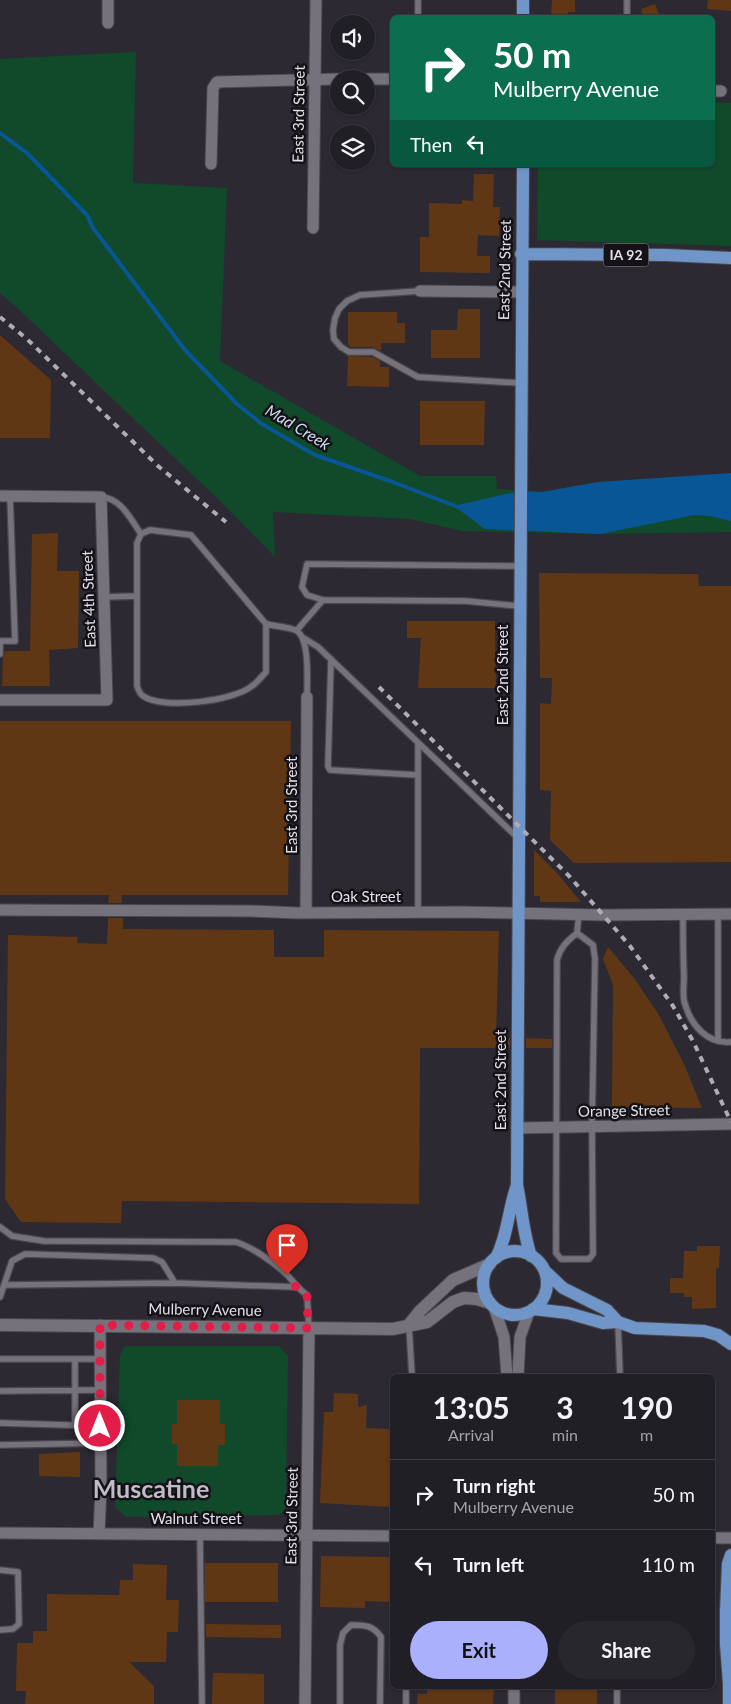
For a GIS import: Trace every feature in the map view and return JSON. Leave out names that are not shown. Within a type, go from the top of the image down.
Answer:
[{"type":"main road","points":[[523,0],[523,15]]},
{"type":"main road","name":"East 2nd Street","points":[[522,167],[517,1185],[525,1236],[531,1256]]},
{"type":"main road","name":"IA 92","points":[[521,254],[666,255],[731,258]]},
{"type":"main road","name":"East 2nd Street","points":[[493,1261],[506,1236],[510,1204],[517,1185]]},
{"type":"main road","points":[[408,1326],[420,1311],[453,1280],[504,1254],[513,1252],[522,1252],[531,1256],[539,1263],[547,1280],[543,1298],[531,1311]]},
{"type":"main road","points":[[493,1261],[484,1279],[486,1296],[492,1305],[502,1312],[511,1315],[520,1315],[531,1311],[568,1312],[603,1322],[618,1322],[635,1328],[704,1331],[718,1335],[731,1344]]},
{"type":"main road","points":[[544,1272],[562,1288],[607,1310],[618,1322]]},
{"type":"main road","name":"Mulberry Avenue","points":[[0,1325],[393,1329],[427,1322],[453,1302],[464,1298],[477,1299],[492,1305]]},
{"type":"main road","points":[[729,1704],[730,1684],[726,1644],[726,1611],[728,1564],[731,1555]]},
{"type":"street","points":[[108,0],[108,24]]},
{"type":"street","name":"East 3rd Street","points":[[313,228],[316,0]]},
{"type":"street","points":[[211,164],[213,88],[217,82],[330,79]]},
{"type":"street","points":[[375,79],[390,79]]},
{"type":"street","points":[[420,291],[521,292]]},
{"type":"street","points":[[5,496],[101,497]]},
{"type":"street","name":"East 4th Street","points":[[0,700],[106,700],[101,497]]},
{"type":"street","name":"East 3rd Street","points":[[306,912],[307,697]]},
{"type":"street","name":"Oak Street","points":[[0,910],[731,914]]},
{"type":"street","name":"Orange Street","points":[[517,1128],[731,1124]]},
{"type":"street","points":[[492,1305],[504,1336],[507,1374]]},
{"type":"street","points":[[518,1374],[520,1337],[531,1311]]},
{"type":"street","points":[[99,1534],[100,1325]]},
{"type":"street","name":"East 3rd Street","points":[[305,1704],[308,1328]]},
{"type":"street","name":"Walnut Street","points":[[0,1533],[390,1536]]},
{"type":"street","points":[[715,1538],[731,1538]]},
{"type":"street","points":[[514,1689],[514,1704]]},
{"type":"lane","points":[[418,0],[418,15]]},
{"type":"lane","points":[[627,0],[627,15]]},
{"type":"lane","points":[[420,291],[360,295],[347,301],[339,309],[335,318],[334,339],[349,352],[374,352],[418,377],[520,383]]},
{"type":"lane","points":[[0,654],[0,641],[15,641],[5,496]]},
{"type":"lane","points":[[101,497],[110,498],[118,502],[141,534]]},
{"type":"lane","points":[[266,624],[266,672],[252,687],[228,698],[186,704],[154,700],[142,696],[136,686],[137,543],[141,534],[150,530],[191,535],[266,624],[297,630],[302,637],[306,652],[307,697]]},
{"type":"lane","points":[[519,606],[466,601],[323,600],[307,595],[302,587],[307,564],[520,566]]},
{"type":"lane","points":[[104,597],[137,596]]},
{"type":"lane","points":[[297,630],[323,600]]},
{"type":"lane","points":[[302,637],[318,647],[331,659],[518,838]]},
{"type":"lane","points":[[331,659],[328,766],[330,770],[418,775]]},
{"type":"lane","points":[[418,744],[418,912]]},
{"type":"lane","points":[[577,933],[593,945],[595,959],[592,1126],[593,1254],[589,1259],[561,1259],[556,1253],[557,960],[560,951],[567,941],[577,933],[579,913]]},
{"type":"lane","points":[[683,914],[684,1002],[694,1023],[710,1039],[731,1042]]},
{"type":"lane","points":[[718,914],[718,1041]]},
{"type":"lane","points":[[0,1227],[12,1236],[44,1242],[236,1242],[246,1245],[287,1275],[296,1287],[307,1295],[308,1328]]},
{"type":"lane","points":[[0,1296],[12,1261],[25,1254],[152,1258],[162,1262],[175,1283]]},
{"type":"lane","points":[[4,1285],[175,1283],[296,1287]]},
{"type":"lane","points":[[618,1322],[620,1374]]},
{"type":"lane","points":[[408,1326],[412,1374]]},
{"type":"lane","points":[[0,1359],[100,1359]]},
{"type":"lane","points":[[75,1359],[75,1425]]},
{"type":"lane","points":[[0,1391],[100,1390]]},
{"type":"lane","points":[[0,1423],[100,1426]]},
{"type":"lane","points":[[0,1445],[100,1443]]},
{"type":"lane","points":[[200,1534],[202,1704]]},
{"type":"lane","points":[[0,1570],[18,1572],[19,1624],[13,1629],[0,1630]]},
{"type":"lane","points":[[340,1704],[340,1645],[343,1633],[351,1624],[370,1626],[381,1637],[380,1704]]},
{"type":"lane","points":[[406,1689],[406,1704]]},
{"type":"lane","points":[[617,1704],[618,1689]]},
{"type":"green space","points":[[136,52],[133,183],[227,188],[220,361],[420,476],[496,476],[497,489],[542,492],[598,482],[731,474],[731,532],[600,534],[462,531],[410,519],[273,512],[275,557],[221,502],[0,293],[0,59]]},
{"type":"green space","points":[[715,102],[731,103],[731,246],[537,240],[538,167],[715,167]]},
{"type":"green space","points":[[125,1346],[279,1346],[288,1356],[286,1509],[279,1515],[126,1517],[115,1507],[120,1355]]},
{"type":"water","points":[[731,473],[731,521],[710,516],[694,515],[600,534],[485,529],[454,506],[519,491],[542,492],[598,482]]},
{"type":"building","points":[[552,0],[575,0],[575,12],[568,12],[568,15],[551,15]]},
{"type":"building","points":[[708,0],[731,0],[731,11],[707,9]]},
{"type":"building","points":[[655,4],[659,15],[643,15],[641,9]]},
{"type":"building","points":[[474,174],[494,174],[493,207],[500,207],[499,236],[478,235],[477,256],[490,256],[490,273],[420,272],[420,237],[429,237],[429,203],[462,204],[462,200],[473,201]]},
{"type":"building","points":[[458,309],[480,309],[480,358],[431,358],[431,330],[457,330]]},
{"type":"building","points":[[348,312],[397,312],[397,323],[405,323],[405,343],[381,343],[381,351],[373,347],[350,347],[348,343]]},
{"type":"building","points":[[0,335],[51,380],[50,438],[0,438]]},
{"type":"building","points":[[348,356],[372,357],[380,361],[380,367],[389,367],[389,387],[347,386]]},
{"type":"building","points":[[420,401],[485,401],[484,445],[420,445]]},
{"type":"building","points":[[58,533],[57,571],[79,571],[78,648],[49,650],[50,686],[2,686],[5,651],[30,651],[32,534]]},
{"type":"building","points":[[539,573],[698,574],[699,586],[731,586],[731,862],[574,863],[550,840],[551,791],[540,790],[540,703],[551,704],[552,678],[540,678]]},
{"type":"building","points":[[407,621],[495,621],[496,688],[418,688],[421,638],[407,638]]},
{"type":"building","points":[[0,721],[291,721],[288,895],[122,895],[122,903],[108,903],[109,895],[0,895]]},
{"type":"building","points":[[534,850],[557,873],[581,902],[540,902],[540,896],[534,896]]},
{"type":"building","points":[[108,918],[123,918],[123,929],[274,930],[274,957],[324,957],[324,930],[499,931],[496,1038],[510,1038],[510,1048],[420,1048],[419,1204],[122,1201],[121,1223],[21,1222],[5,1199],[8,935],[78,937],[77,943],[107,944]]},
{"type":"building","points":[[608,947],[634,978],[659,1015],[685,1066],[702,1108],[612,1107],[613,985],[603,959]]},
{"type":"building","points":[[526,1038],[552,1039],[552,1048],[526,1048]]},
{"type":"building","points":[[697,1246],[720,1246],[719,1268],[716,1268],[716,1308],[692,1309],[692,1297],[684,1297],[684,1293],[670,1293],[670,1278],[683,1278],[684,1251],[697,1251]]},
{"type":"building","points":[[334,1393],[358,1394],[358,1407],[367,1405],[366,1428],[390,1429],[390,1507],[320,1503],[324,1412],[333,1412]]},
{"type":"building","points":[[177,1400],[220,1400],[220,1424],[225,1424],[225,1445],[218,1445],[218,1466],[177,1466],[177,1444],[172,1444],[172,1424],[177,1424]]},
{"type":"building","points":[[80,1452],[80,1477],[39,1476],[39,1454]]},
{"type":"building","points":[[321,1556],[390,1557],[390,1602],[365,1601],[365,1608],[320,1607]]},
{"type":"building","points":[[205,1563],[278,1563],[278,1602],[205,1602]]},
{"type":"building","points":[[133,1564],[167,1565],[166,1600],[179,1600],[178,1632],[167,1632],[166,1662],[129,1662],[154,1686],[154,1704],[25,1704],[26,1691],[16,1691],[17,1643],[33,1643],[33,1631],[47,1631],[47,1594],[119,1595],[120,1580],[133,1580]]},
{"type":"building","points":[[206,1624],[281,1625],[281,1638],[206,1637]]},
{"type":"building","points":[[213,1673],[264,1674],[264,1704],[212,1704]]},
{"type":"building","points":[[427,1689],[494,1689],[493,1704],[417,1704],[418,1694],[427,1694]]},
{"type":"building","points":[[555,1689],[597,1689],[597,1704],[555,1704]]},
{"type":"waterway","name":"Mad Creek","points":[[0,133],[27,153],[87,215],[93,228],[185,350],[238,405],[262,424],[315,455],[458,507]]},
{"type":"railway","points":[[0,317],[27,339],[158,466],[226,522]]},
{"type":"railway","points":[[379,687],[570,877],[630,946],[673,1006],[693,1041],[731,1122]]},
{"type":"district","name":"Muscatine","points":[[151,1489]]},
{"type":"route","points":[[100,1426],[100,1325],[308,1328],[307,1295],[296,1287],[287,1275]]}]
